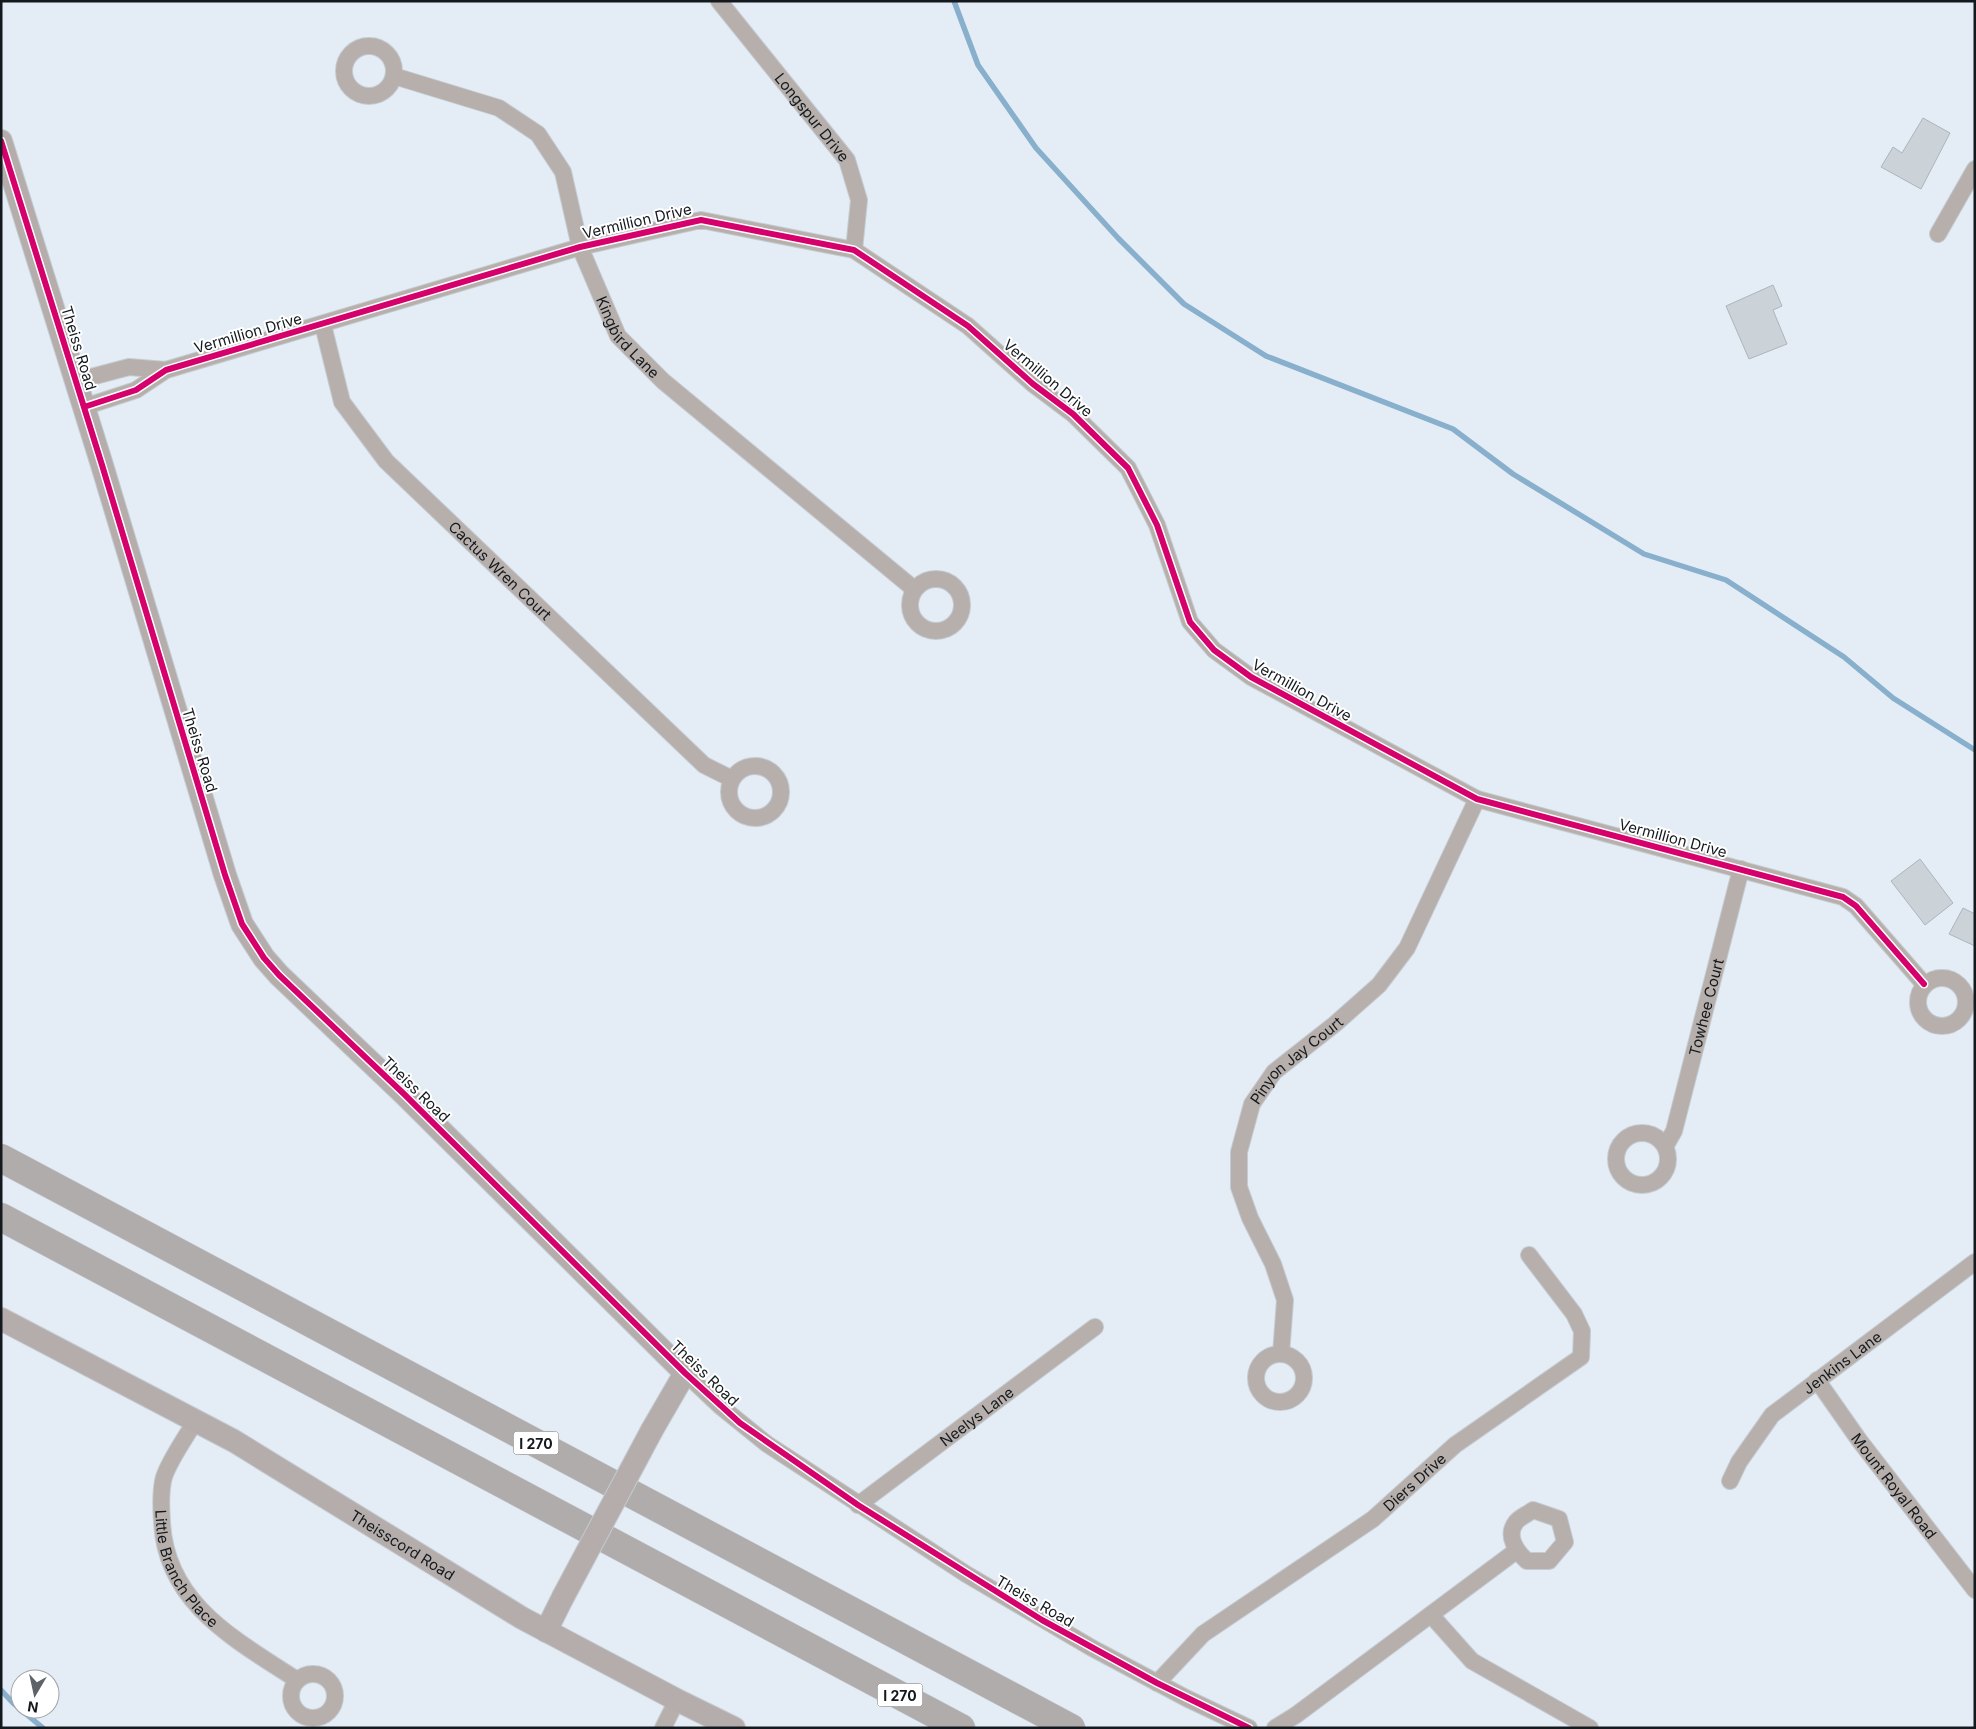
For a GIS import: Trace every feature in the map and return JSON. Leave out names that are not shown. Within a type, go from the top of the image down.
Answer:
[{"type":"highway","name":"I 270","points":[[1,1158],[1071,1728]]},
{"type":"highway","name":"I 270","points":[[1,1217],[962,1728]]},
{"type":"street","name":"Longspur Drive","points":[[719,1],[847,160],[859,200],[854,250]]},
{"type":"street","name":"Kingbird Lane","points":[[394,76],[499,108],[538,134],[563,172],[580,247],[618,336],[663,381],[914,589]]},
{"type":"street","name":"Theiss Road","points":[[1,142],[84,407],[224,875],[242,924],[269,964],[301,998],[411,1100],[686,1373],[740,1423],[858,1505],[1042,1620],[1157,1683],[1249,1728]]},
{"type":"street","points":[[1938,234],[1975,169]]},
{"type":"street","name":"Vermillion Drive","points":[[84,407],[136,390],[166,370],[323,325],[580,247],[701,220],[854,250],[968,326],[1033,384],[1073,414],[1128,468],[1157,525],[1190,622],[1214,650],[1251,677],[1477,799],[1843,897],[1856,906],[1924,984]]},
{"type":"street","name":"Cactus Wren Court","points":[[323,325],[342,402],[386,461],[704,765],[732,779]]},
{"type":"street","name":"Vermillion Drive","points":[[76,381],[129,367],[166,370]]},
{"type":"street","name":"Pinyon Jay Court","points":[[1281,1354],[1285,1300],[1273,1264],[1250,1218],[1238,1188],[1239,1152],[1252,1104],[1274,1072],[1335,1024],[1379,985],[1408,948],[1477,799]]},
{"type":"street","name":"Towhee Court","points":[[1666,1145],[1674,1131],[1741,869]]},
{"type":"street","name":"Diers Drive","points":[[1157,1683],[1203,1634],[1373,1519],[1455,1445],[1581,1357],[1582,1331],[1574,1314],[1530,1256]]},
{"type":"street","name":"Jenkins Lane","points":[[1730,1481],[1740,1462],[1772,1415],[1975,1262]]},
{"type":"street","name":"Theisscord Road","points":[[1,1319],[196,1420],[271,1464],[457,1580],[546,1631]]},
{"type":"street","name":"Neelys Lane","points":[[858,1505],[1095,1328]]},
{"type":"street","points":[[686,1373],[652,1430],[546,1631],[734,1728]]},
{"type":"street","name":"Mount Royal Road","points":[[1817,1380],[1859,1440],[1975,1590]]},
{"type":"street","name":"Little Branch Place","points":[[196,1420],[164,1476],[161,1500],[163,1539],[170,1562],[183,1590],[200,1612],[238,1642],[297,1680]]},
{"type":"street","points":[[1276,1728],[1516,1551]]},
{"type":"street","points":[[1431,1615],[1472,1661],[1590,1728]]},
{"type":"street","points":[[663,1728],[677,1700]]},
{"type":"building","points":[[1923,118],[1950,133],[1921,189],[1881,167],[1893,147],[1902,153]]},
{"type":"building","points":[[1773,285],[1782,306],[1773,310],[1787,344],[1749,359],[1726,306]]},
{"type":"building","points":[[1920,859],[1953,903],[1925,925],[1891,881]]},
{"type":"building","points":[[1963,908],[1975,914],[1975,946],[1949,934]]},
{"type":"waterway","points":[[954,1],[978,65],[1036,148],[1118,238],[1184,304],[1266,356],[1453,429],[1513,474],[1644,554],[1726,580],[1844,657],[1893,698],[1975,750]]},
{"type":"waterway","points":[[1,1690],[13,1703],[43,1728]]},
{"type":"cycle path","points":[[1,141],[102,465],[225,875],[242,924],[264,958],[279,975],[404,1094],[685,1373],[740,1423],[858,1505],[1042,1620],[1157,1683],[1249,1728]]},
{"type":"cycle path","points":[[84,407],[136,390],[166,370],[580,247],[701,220],[854,250],[968,326],[1033,384],[1073,414],[1128,468],[1157,525],[1190,622],[1214,650],[1251,677],[1477,799],[1843,897],[1856,906],[1924,984]]}]
